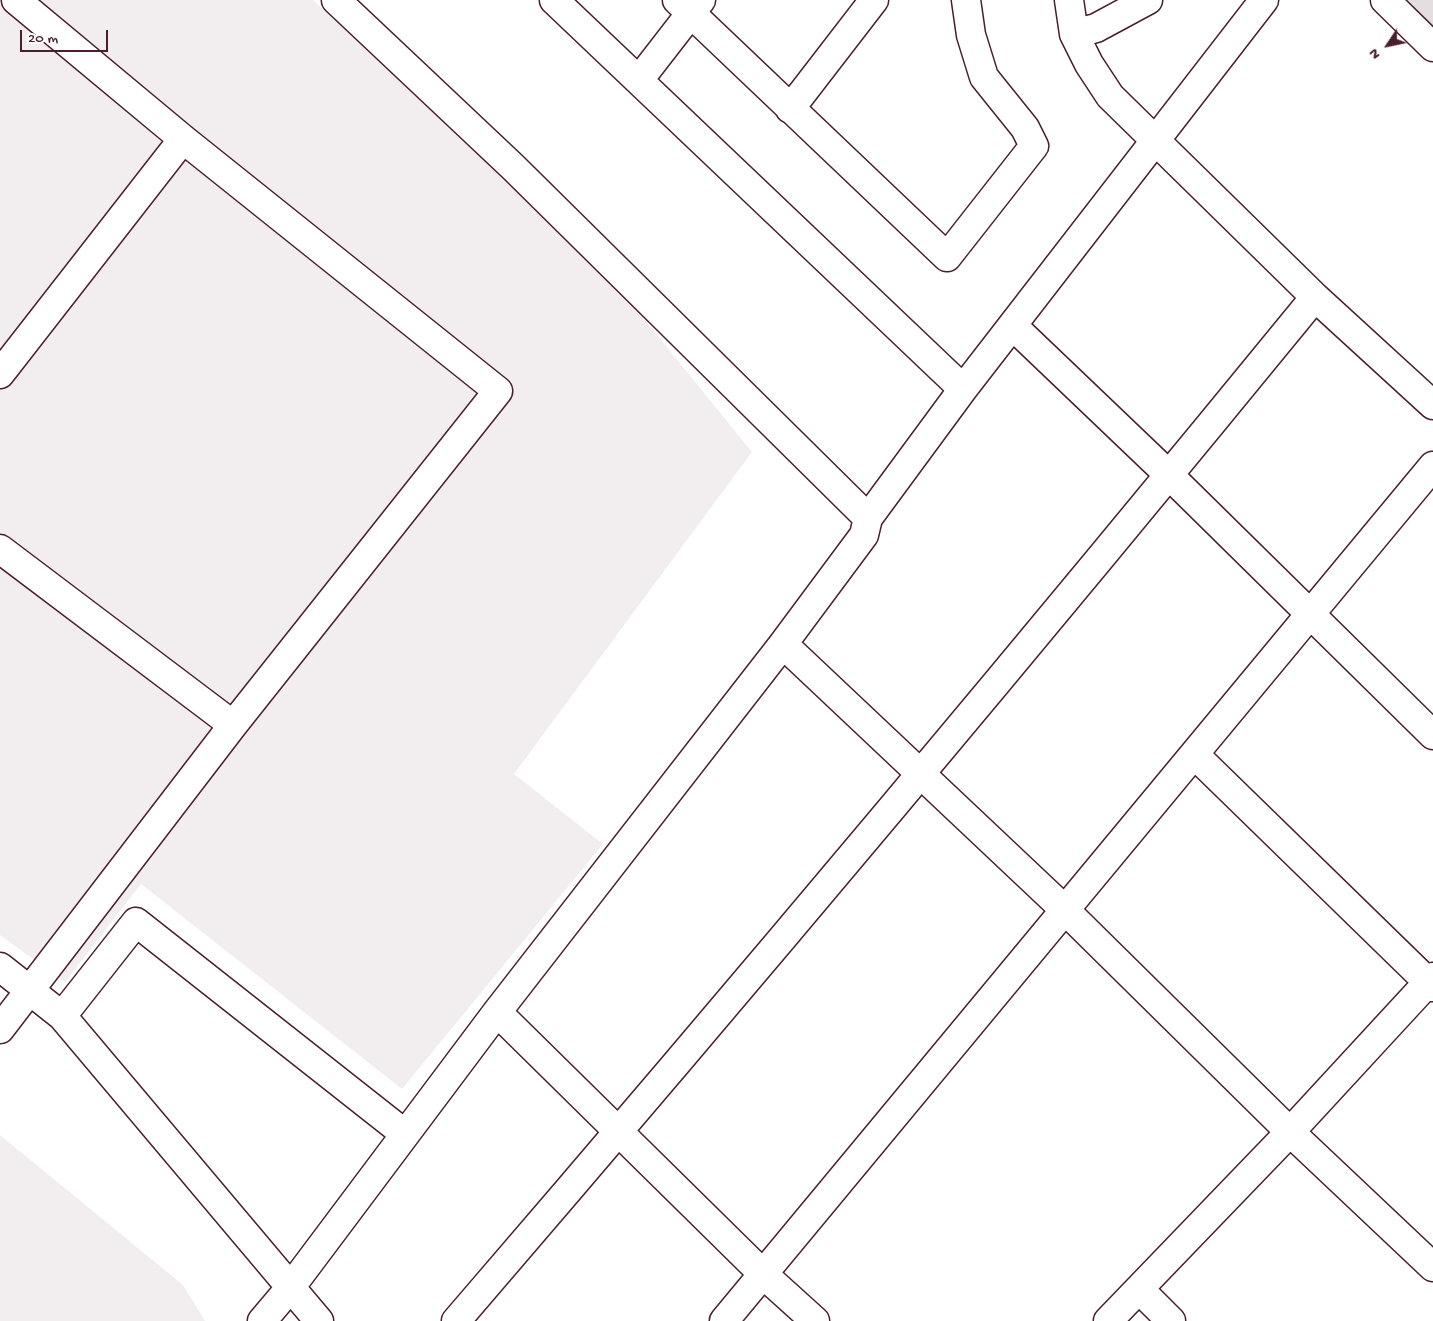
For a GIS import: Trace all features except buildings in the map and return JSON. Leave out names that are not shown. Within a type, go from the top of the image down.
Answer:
[{"type":"street","points":[[0,1029],[233,726],[498,391],[183,139],[16,0]]},
{"type":"street","points":[[336,0],[513,167],[868,518]]},
{"type":"street","points":[[554,0],[963,389]]},
{"type":"street","points":[[790,109],[874,0]]},
{"type":"street","points":[[639,80],[689,4],[790,109],[947,257],[1034,146],[1025,128],[984,77],[971,36],[966,0]]},
{"type":"street","points":[[1069,0],[1074,34],[1089,64],[1110,96],[1315,297],[1433,405]]},
{"type":"street","points":[[1074,34],[1096,28],[1148,0]]},
{"type":"street","points":[[262,1321],[290,1288],[497,1012],[783,644],[864,535],[868,518],[963,389],[1264,0]]},
{"type":"street","points":[[1385,0],[1433,47]]},
{"type":"street","points":[[0,374],[183,139]]},
{"type":"street","points":[[456,1321],[618,1133],[920,773],[1315,297]]},
{"type":"street","points":[[1013,326],[1169,475],[1433,735]]},
{"type":"street","points":[[724,1321],[1066,911],[1433,466]]},
{"type":"street","points":[[0,549],[233,726]]},
{"type":"street","points":[[783,644],[1066,911],[1290,1132],[1433,1267]]},
{"type":"street","points":[[1108,1321],[1431,982],[1195,755]]},
{"type":"street","points":[[62,1016],[136,922],[405,1134]]},
{"type":"street","points":[[0,967],[62,1016],[319,1321]]},
{"type":"street","points":[[497,1012],[763,1274],[815,1321]]},
{"type":"street","points":[[1138,1289],[1172,1321]]},
{"type":"shaded area","points":[[0,0],[313,0],[601,266],[752,452],[514,774],[603,844],[402,1089],[141,884],[65,982],[0,935]]},
{"type":"shaded area","points":[[1406,0],[1433,0],[1433,26]]},
{"type":"shaded area","points":[[0,1135],[183,1285],[205,1321],[0,1321]]}]
